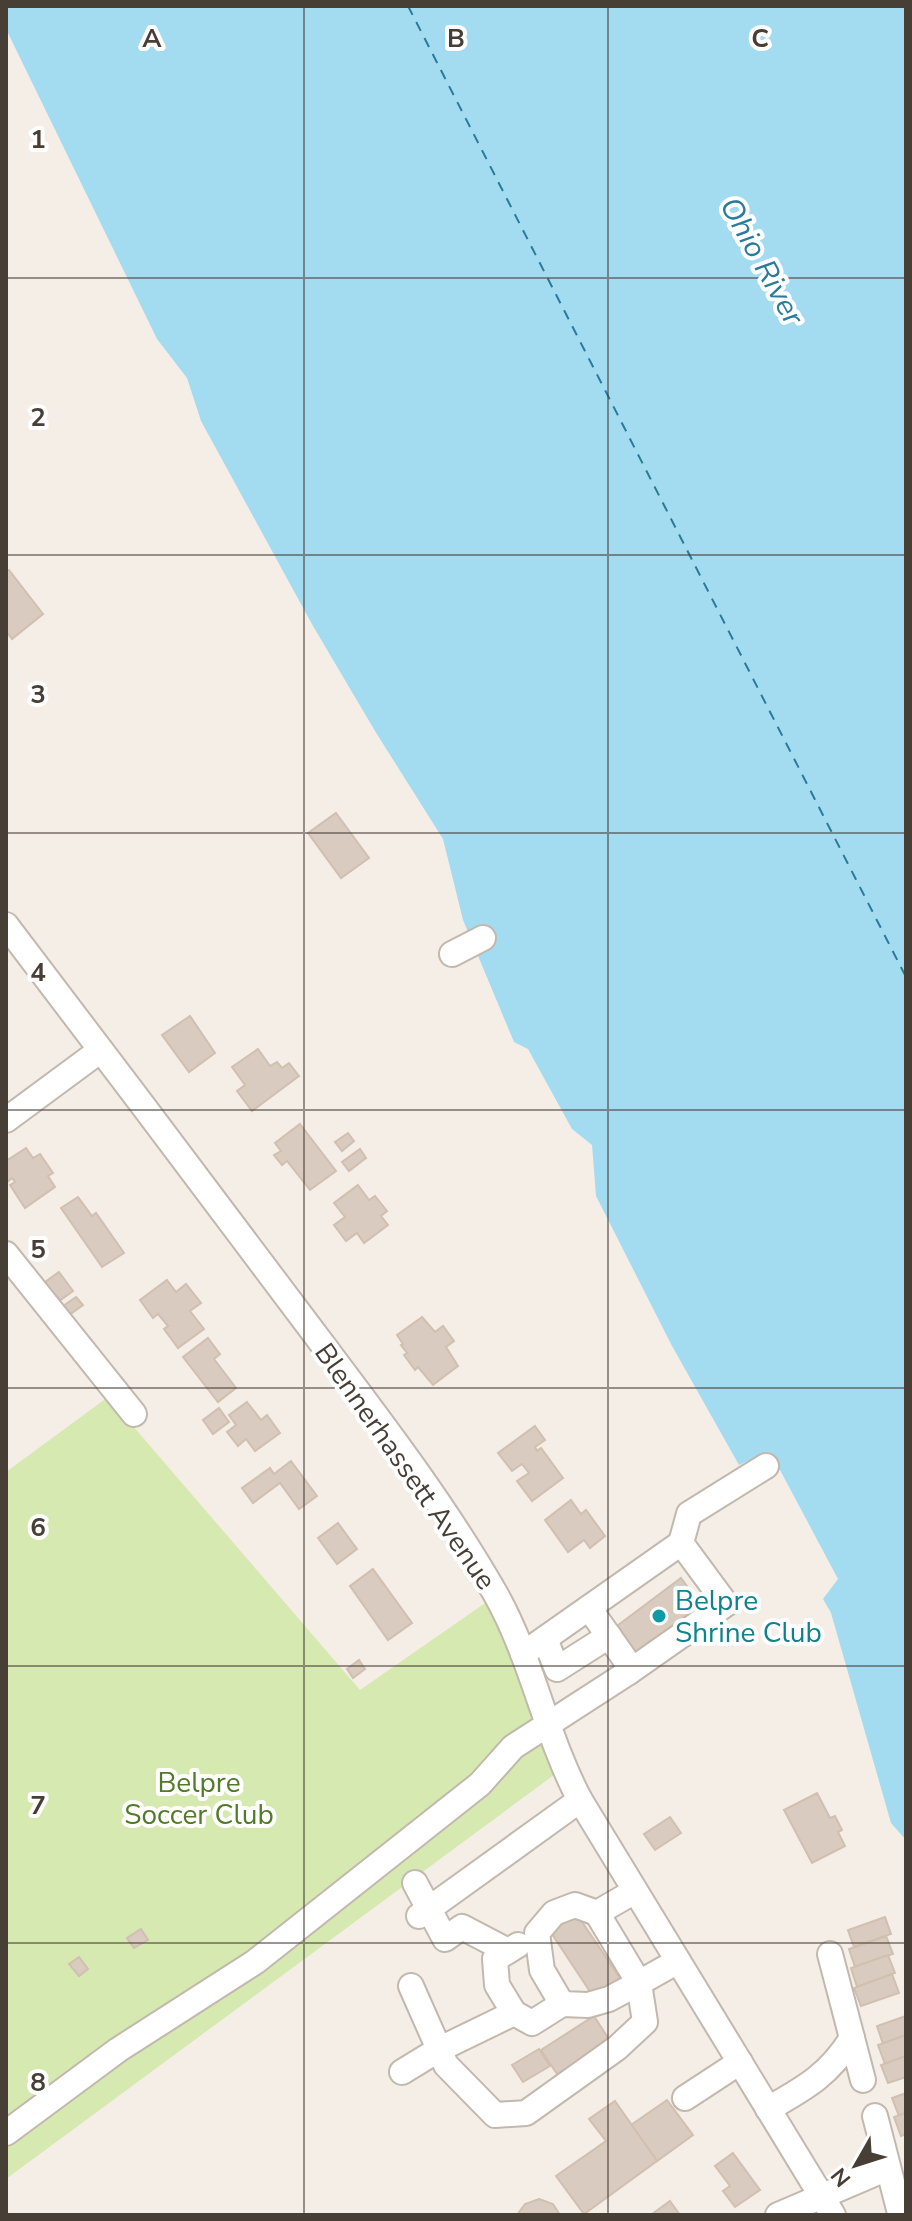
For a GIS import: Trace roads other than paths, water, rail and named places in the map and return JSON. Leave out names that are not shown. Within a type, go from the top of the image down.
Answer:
[{"type":"street","name":"Blennerhassett Avenue","points":[[6,925],[239,1232],[429,1490],[497,1596],[580,1800],[827,2205]]},
{"type":"street","points":[[452,954],[483,938]]},
{"type":"street","points":[[6,1120],[101,1052]]},
{"type":"street","points":[[6,1254],[134,1414]]},
{"type":"street","points":[[523,1654],[681,1543],[689,1514],[766,1466]]},
{"type":"street","points":[[6,2133],[118,2050],[255,1962],[480,1784],[513,1747],[726,1604],[681,1543]]},
{"type":"street","points":[[589,1608],[627,1662],[629,1672]]},
{"type":"street","points":[[545,1639],[557,1669],[609,1636]]},
{"type":"street","points":[[423,1912],[580,1800]]},
{"type":"street","points":[[415,1883],[423,1912],[445,1939],[462,1927],[508,1951]]},
{"type":"street","points":[[597,1913],[635,1891]]},
{"type":"street","points":[[411,1986],[446,2065],[495,2115],[526,2113],[617,2048],[645,2022],[639,1983],[597,1913],[575,1905],[554,1913],[537,1933],[495,1959],[497,1985],[514,2013],[532,2023],[562,2004],[588,2005],[609,1999],[639,1983],[678,1961]]},
{"type":"street","points":[[537,1933],[542,1970],[562,2004]]},
{"type":"street","points":[[830,1954],[863,2080]]},
{"type":"street","points":[[402,2072],[438,2050],[514,2013]]},
{"type":"street","points":[[768,2109],[826,2072],[839,2059],[852,2038]]},
{"type":"street","points":[[685,2098],[740,2062]]},
{"type":"street","points":[[875,2116],[900,2213]]},
{"type":"street","points":[[778,2215],[827,2205],[888,2168]]},
{"type":"water","name":"Ohio River","points":[[6,6],[906,6],[906,1840],[891,1823],[831,1613],[823,1599],[838,1579],[780,1470],[770,1473],[760,1455],[739,1465],[672,1346],[596,1196],[592,1145],[572,1129],[528,1049],[514,1042],[463,920],[443,839],[313,626],[201,421],[187,378],[157,339],[6,29]]},
{"type":"place","name":"Belpre Shrine Club","points":[[659,1616]]},
{"type":"park label","name":"Belpre Soccer Club","points":[[199,1798]]}]
